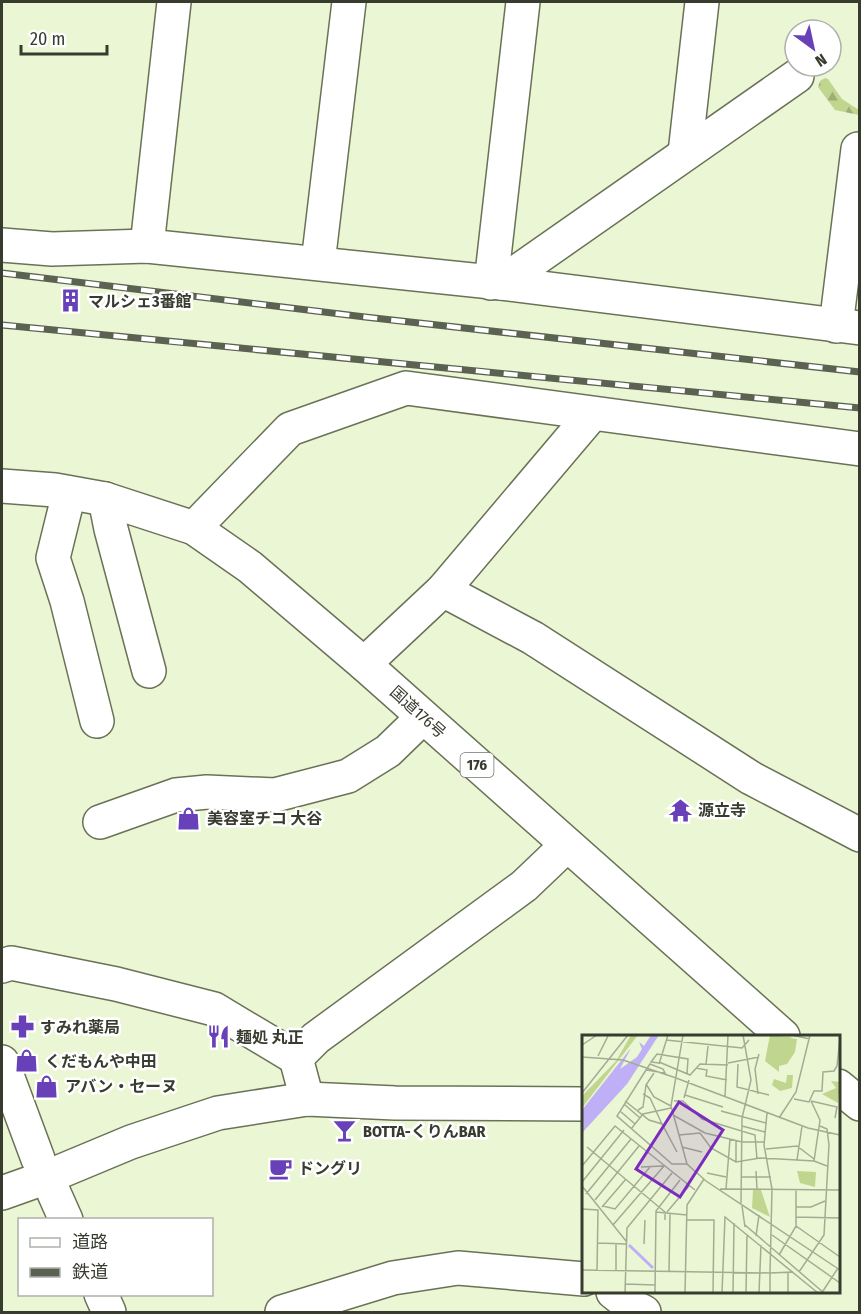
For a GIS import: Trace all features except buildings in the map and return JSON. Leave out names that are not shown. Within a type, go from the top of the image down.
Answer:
[{"type":"main road","points":[[147,246],[174,2]]},
{"type":"main road","points":[[318,263],[349,2]]},
{"type":"main road","points":[[496,283],[523,2]]},
{"type":"main road","points":[[685,153],[702,2]]},
{"type":"main road","points":[[496,283],[794,78]]},
{"type":"main road","points":[[2,245],[52,249],[147,246],[496,283],[848,327],[858,149]]},
{"type":"main road","points":[[194,528],[290,429],[406,388],[860,449]]},
{"type":"main road","points":[[364,664],[443,590],[592,414]]},
{"type":"main road","name":"国道176号","points":[[2,486],[55,490],[105,499],[194,528],[250,567],[364,664],[782,1035]]},
{"type":"main road","points":[[69,493],[53,558],[67,602],[97,721]]},
{"type":"main road","points":[[105,499],[149,671]]},
{"type":"main road","points":[[443,590],[533,638],[751,778],[860,835]]},
{"type":"main road","points":[[100,822],[176,795],[207,792],[275,795],[348,776],[388,751],[423,717]]},
{"type":"main road","points":[[296,1058],[316,1038],[524,886],[567,845]]},
{"type":"main road","points":[[2,966],[11,963],[116,984],[214,1009],[296,1058],[307,1099]]},
{"type":"main road","points":[[2,1062],[38,1159]]},
{"type":"main road","points":[[840,1088],[860,1104]]},
{"type":"main road","points":[[2,1192],[47,1177],[131,1142],[218,1113],[307,1099],[395,1103],[582,1104]]},
{"type":"main road","points":[[282,1312],[393,1278],[458,1268],[582,1279]]},
{"type":"main road","points":[[614,1293],[628,1304],[644,1312]]},
{"type":"main road","points":[[102,1296],[109,1312]]},
{"type":"green space","points":[[828,79],[842,99],[859,110],[859,115],[835,110],[818,87],[820,81]]},
{"type":"railway","points":[[2,273],[365,317],[860,372]]},
{"type":"railway","points":[[2,325],[860,408]]},
{"type":"place","name":"マルシェ3番館","points":[[70,301]]},
{"type":"place","name":"源立寺","points":[[680,810]]},
{"type":"place","name":"美容室チコ 大谷","points":[[189,818]]},
{"type":"place","name":"すみれ薬局","points":[[22,1027]]},
{"type":"place","name":"麺処 丸正","points":[[218,1037]]},
{"type":"place","name":"くだもんや中田","points":[[27,1061]]},
{"type":"place","name":"アバン・セーヌ","points":[[47,1086]]},
{"type":"place","name":"BOTTA-くりんBAR","points":[[345,1131]]},
{"type":"place","name":"ドングリ","points":[[280,1168]]}]
